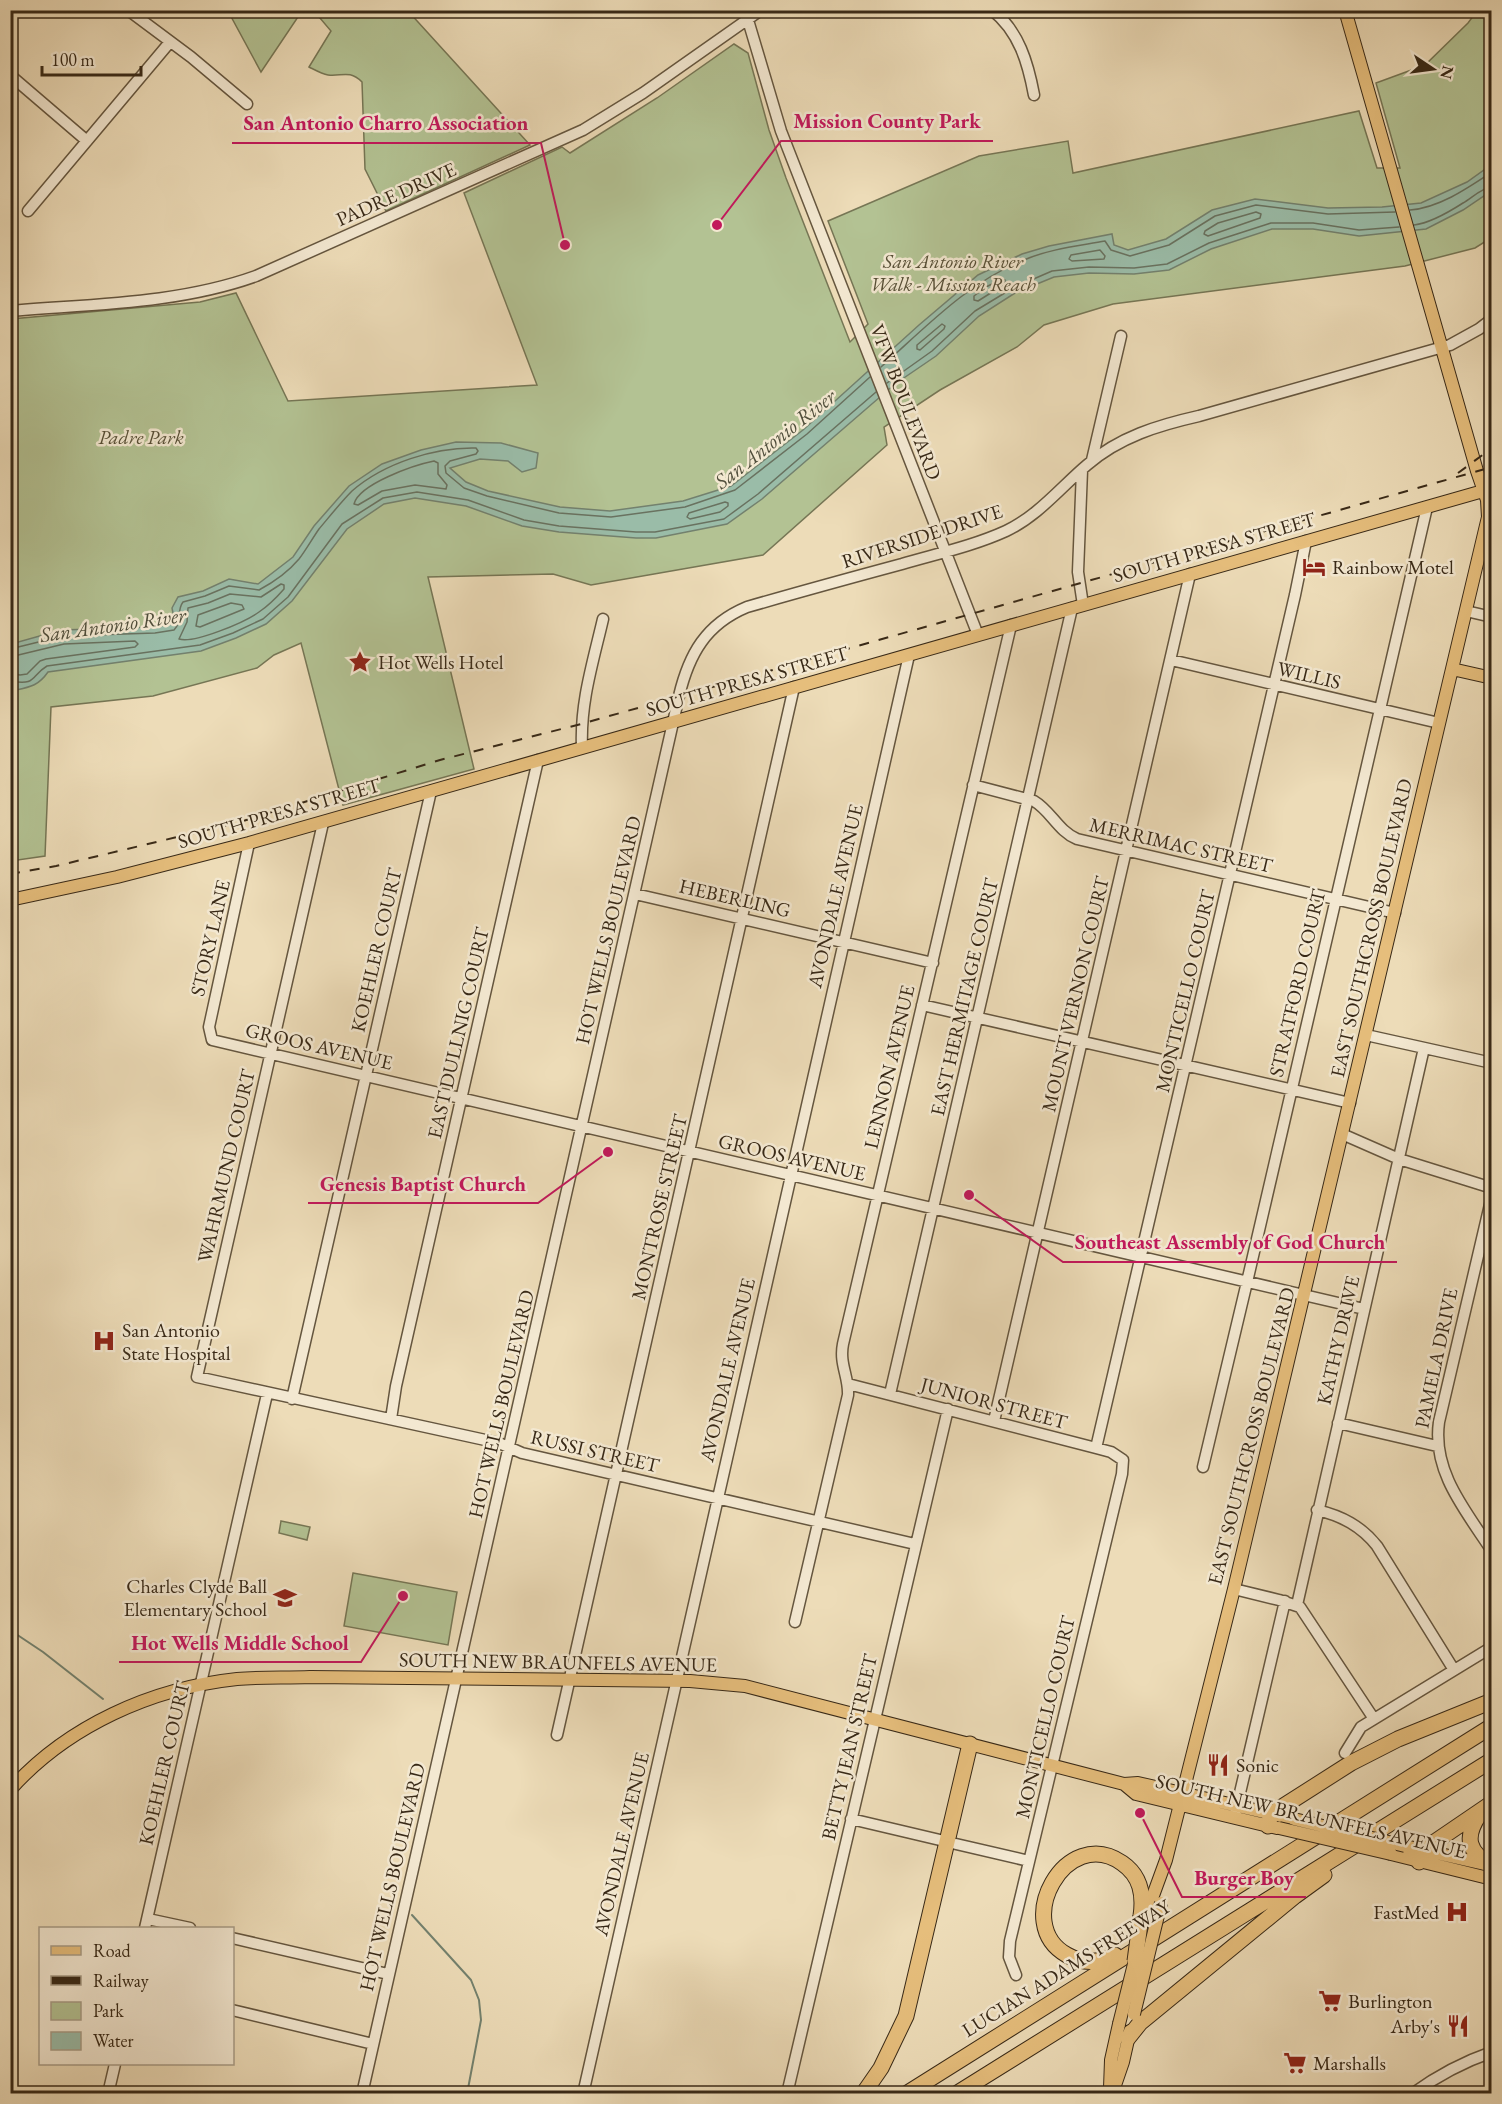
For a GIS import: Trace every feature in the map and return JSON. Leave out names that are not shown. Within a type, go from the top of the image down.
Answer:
[{"type":"highway","points":[[1273,1823],[1351,1763],[1387,1744],[1491,1701]]},
{"type":"highway","name":"LUCIAN ADAMS FREEWAY","points":[[906,2094],[1491,1725]]},
{"type":"highway","points":[[862,2094],[881,2068],[906,2016],[970,1744]]},
{"type":"highway","points":[[956,2094],[1491,1760]]},
{"type":"highway","points":[[1128,2038],[1140,2024],[1295,1896],[1421,1804]]},
{"type":"highway","points":[[1421,1856],[1486,1807]]},
{"type":"highway","points":[[1486,1807],[1471,1827],[1469,1836],[1473,1851],[1491,1866]]},
{"type":"highway","points":[[1135,1961],[1144,1914],[1142,1890],[1130,1869],[1117,1860],[1094,1855],[1072,1862],[1059,1873],[1046,1899],[1043,1920],[1051,1940],[1063,1953],[1074,1959],[1096,1962],[1112,1957],[1184,1919]]},
{"type":"main road","name":"EAST SOUTHCROSS BOULEVARD","points":[[1111,2094],[1123,2062],[1161,1904],[1166,1860],[1305,1295],[1488,517],[1488,490],[1441,348],[1345,10]]},
{"type":"main road","name":"SOUTH PRESA STREET","points":[[10,900],[117,877],[249,843],[1488,490]]},
{"type":"main road","points":[[1452,669],[1491,678]]},
{"type":"main road","name":"SOUTH NEW BRAUNFELS AVENUE","points":[[10,1790],[43,1759],[72,1737],[103,1719],[135,1704],[200,1686],[254,1678],[677,1681],[745,1686],[1124,1784],[1138,1783],[1181,1799],[1236,1811],[1391,1854],[1491,1866]]},
{"type":"main road","name":"SOUTH NEW BRAUNFELS AVENUE","points":[[1273,1823],[1294,1819],[1405,1846],[1421,1856],[1491,1879]]},
{"type":"main road","name":"EAST SOUTHCROSS BOULEVARD","points":[[1144,1914],[1166,1860]]},
{"type":"main road","name":"EAST SOUTHCROSS BOULEVARD","points":[[1111,2094],[1111,2060],[1135,1961]]},
{"type":"street","points":[[128,10],[247,104]]},
{"type":"street","name":"PADRE DRIVE","points":[[10,311],[172,297],[219,289],[256,276],[583,130],[643,93],[747,15],[761,10]]},
{"type":"street","points":[[992,10],[1005,22],[1027,60],[1034,95]]},
{"type":"street","name":"VFW BOULEVARD","points":[[747,15],[777,120],[978,635]]},
{"type":"street","points":[[28,211],[170,42]]},
{"type":"street","points":[[10,75],[87,141]]},
{"type":"street","name":"RIVERSIDE DRIVE","points":[[674,722],[682,683],[690,663],[707,633],[727,616],[747,607],[944,552],[1016,526],[1039,509],[1092,460],[1115,445],[1161,424],[1199,416],[1441,348],[1479,329],[1491,319]]},
{"type":"street","points":[[1092,460],[1121,336]]},
{"type":"street","points":[[1078,607],[1082,470]]},
{"type":"street","name":"STRATFORD COURT","points":[[1203,1467],[1427,507]]},
{"type":"street","name":"MONTICELLO COURT","points":[[1096,1448],[1306,541]]},
{"type":"street","name":"MOUNT VERNON COURT","points":[[994,1421],[1190,574]]},
{"type":"street","name":"EAST HERMITAGE COURT","points":[[890,1394],[1029,799],[1078,607]]},
{"type":"street","points":[[1466,611],[1491,617]]},
{"type":"street","points":[[582,747],[583,703],[603,619]]},
{"type":"street","name":"LENNON AVENUE","points":[[795,1622],[849,1395],[842,1365],[843,1344],[1011,625]]},
{"type":"street","name":"AVONDALE AVENUE","points":[[583,2094],[909,655]]},
{"type":"street","name":"WILLIS","points":[[1171,660],[1439,723]]},
{"type":"street","name":"MONTROSE STREET","points":[[557,1735],[794,687]]},
{"type":"street","name":"HOT WELLS BOULEVARD","points":[[362,2094],[674,722]]},
{"type":"street","name":"EAST DULLNIG COURT","points":[[391,1419],[396,1386],[538,760]]},
{"type":"street","name":"MERRIMAC STREET","points":[[973,785],[1029,799],[1040,805],[1069,836],[1126,852],[1395,913]]},
{"type":"street","name":"KOEHLER COURT","points":[[292,1399],[431,790]]},
{"type":"street","name":"WAHRMUND COURT","points":[[197,1377],[323,822]]},
{"type":"street","name":"STORY LANE","points":[[212,1040],[208,1027],[249,843]]},
{"type":"street","name":"HEBERLING","points":[[635,894],[933,963]]},
{"type":"street","points":[[922,1005],[1350,1103]]},
{"type":"street","points":[[1366,1035],[1491,1063]]},
{"type":"street","name":"GROOS AVENUE","points":[[212,1040],[1364,1309]]},
{"type":"street","name":"KATHY DRIVE","points":[[1297,1605],[1424,1048]]},
{"type":"street","points":[[1342,1134],[1399,1159],[1491,1188]]},
{"type":"street","name":"PAMELA DRIVE","points":[[1491,1196],[1439,1422],[1437,1446],[1442,1467],[1450,1485],[1491,1551]]},
{"type":"street","name":"RUSSI STREET","points":[[197,1377],[499,1443],[522,1453],[915,1544]]},
{"type":"street","name":"JUNIOR STREET","points":[[848,1383],[1096,1448],[1119,1456],[1123,1460],[1123,1467]]},
{"type":"street","name":"KOEHLER COURT","points":[[146,1924],[267,1394]]},
{"type":"street","name":"BETTY JEAN STREET","points":[[787,2094],[948,1409]]},
{"type":"street","points":[[1338,1423],[1437,1446]]},
{"type":"street","name":"MONTICELLO COURT","points":[[1016,1975],[1009,1951],[1123,1467]]},
{"type":"street","points":[[1317,1510],[1339,1516],[1368,1535],[1454,1670]]},
{"type":"street","points":[[1234,1589],[1285,1601],[1304,1610],[1374,1719]]},
{"type":"street","points":[[1236,1811],[1285,1601]]},
{"type":"street","points":[[1345,1753],[1361,1727],[1491,1647]]},
{"type":"street","points":[[851,1819],[940,1840]]},
{"type":"street","points":[[956,1844],[1029,1861]]},
{"type":"street","points":[[146,1924],[172,1927]]},
{"type":"street","points":[[234,1938],[388,1974]]},
{"type":"street","points":[[234,2010],[373,2044]]},
{"type":"street","points":[[1412,2094],[1435,2078],[1491,2052]]},
{"type":"street","points":[[108,2094],[115,2065]]},
{"type":"green space","points":[[228,11],[302,11],[261,72]]},
{"type":"green space","points":[[314,11],[408,11],[530,145],[386,211],[365,169],[362,82],[353,76],[328,75],[309,67],[331,31]]},
{"type":"green space","points":[[1477,11],[1491,11],[1491,238],[1475,248],[1405,266],[1113,304],[1044,325],[1017,347],[940,390],[884,427],[887,445],[763,555],[591,585],[553,574],[428,577],[474,769],[343,805],[301,643],[274,655],[257,668],[153,696],[51,707],[45,856],[11,861],[11,319],[200,302],[236,293],[288,401],[537,385],[464,193],[562,147],[570,153],[657,98],[734,44],[748,53],[769,130],[850,342],[868,324],[828,221],[979,156],[1068,141],[1073,173],[1359,111],[1377,168],[1400,168],[1376,83],[1425,65],[1468,23]]},
{"type":"green space","points":[[281,1521],[310,1527],[307,1540],[279,1533]]},
{"type":"green space","points":[[353,1573],[457,1592],[448,1645],[344,1626]]},
{"type":"water","points":[[1491,165],[1491,191],[1463,210],[1426,229],[1359,236],[1313,229],[1272,229],[1211,249],[1169,270],[1134,274],[1089,273],[1054,277],[1015,293],[979,316],[936,356],[895,384],[762,499],[727,524],[656,538],[636,538],[559,532],[522,526],[466,506],[415,498],[384,504],[347,529],[292,601],[266,624],[201,651],[48,672],[38,683],[16,690],[11,687],[11,644],[61,630],[155,627],[172,624],[174,618],[172,608],[178,597],[203,591],[229,579],[258,584],[293,557],[314,526],[349,486],[382,464],[421,450],[456,442],[501,443],[538,453],[536,468],[522,472],[508,461],[480,459],[450,468],[466,482],[488,491],[560,507],[610,511],[683,501],[731,486],[803,430],[978,275],[1022,254],[1049,246],[1112,234],[1114,245],[1128,250],[1166,239],[1212,210],[1255,199],[1328,208],[1382,207],[1421,203],[1467,182]]},
{"type":"waterway","points":[[10,1630],[43,1652],[103,1699]]},
{"type":"waterway","points":[[412,1915],[471,1980],[479,2000],[481,2020],[467,2094]]},
{"type":"railway","points":[[1458,473],[1492,448]]},
{"type":"railway","points":[[10,874],[56,866],[240,822],[440,760],[581,724],[1492,467]]},
{"type":"place","name":"Mission County Park","points":[[717,225]]},
{"type":"place","name":"San Antonio Charro Association","points":[[565,245]]},
{"type":"place","name":"Rainbow Motel","points":[[1314,567]]},
{"type":"place","name":"Hot Wells Hotel","points":[[360,662]]},
{"type":"place","name":"Genesis Baptist Church","points":[[608,1152]]},
{"type":"place","name":"Southeast Assembly of God Church","points":[[969,1195]]},
{"type":"place","name":"San Antonio State Hospital","points":[[104,1341]]},
{"type":"place","name":"Hot Wells Middle School","points":[[403,1596]]},
{"type":"place","name":"Charles Clyde Ball Elementary School","points":[[285,1598]]},
{"type":"place","name":"Sonic","points":[[1218,1765]]},
{"type":"place","name":"Burger Boy","points":[[1140,1813]]},
{"type":"place","name":"FastMed","points":[[1457,1912]]},
{"type":"place","name":"Burlington","points":[[1330,2001]]},
{"type":"place","name":"Arby's","points":[[1458,2026]]},
{"type":"place","name":"Marshalls","points":[[1295,2063]]},
{"type":"park label","name":"San Antonio River Walk - Mission Reach","points":[[953,272]]},
{"type":"park label","name":"Padre Park","points":[[141,437]]},
{"type":"water label","name":"San Antonio River","points":[[775,439]]},
{"type":"water label","name":"San Antonio River","points":[[113,625]]}]
